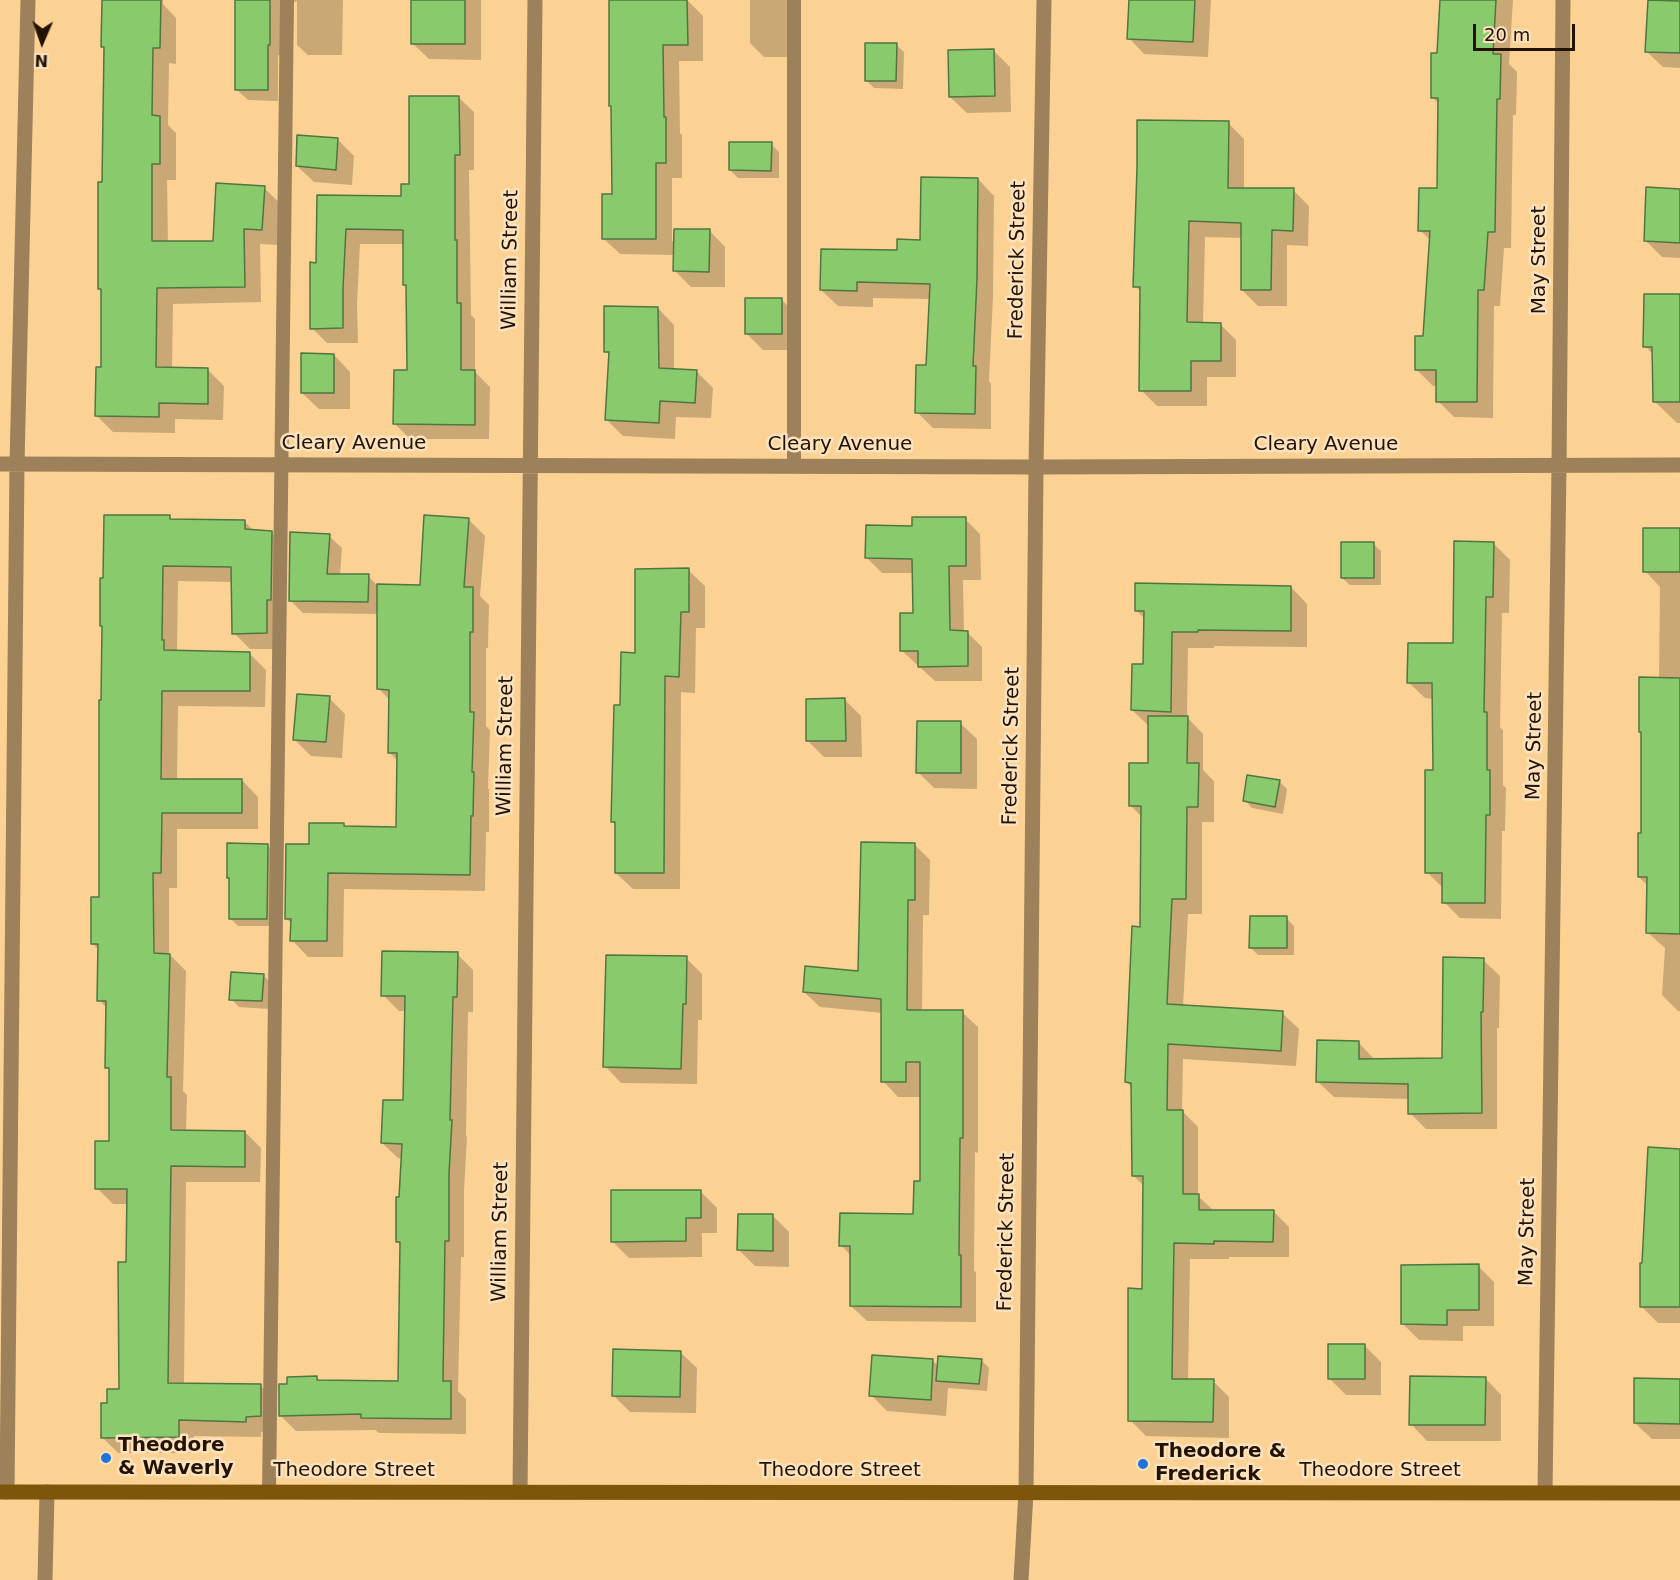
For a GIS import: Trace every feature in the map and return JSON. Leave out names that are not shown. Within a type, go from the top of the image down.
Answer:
[{"type":"main road","name":"Theodore Street","points":[[3,1492],[1680,1492]]},
{"type":"street","points":[[3,1492],[17,464],[28,0]]},
{"type":"street","name":"William Street","points":[[520,1492],[535,0]]},
{"type":"street","name":"Frederick Street","points":[[1021,1580],[1026,1492],[1036,467],[1044,0]]},
{"type":"street","name":"May Street","points":[[1545,1492],[1563,0]]},
{"type":"street","name":"Cleary Avenue","points":[[0,464],[1036,467],[1680,465]]},
{"type":"street","points":[[45,1580],[47,1492]]},
{"type":"lane","points":[[269,1492],[287,0]]},
{"type":"lane","points":[[794,0],[794,466]]},
{"type":"building","points":[[102,0],[161,0],[160,48],[153,48],[152,115],[160,116],[160,164],[152,164],[152,241],[213,241],[216,183],[265,186],[262,230],[244,229],[245,287],[157,288],[156,367],[208,368],[208,404],[159,403],[159,417],[95,416],[96,367],[101,367],[98,182],[102,182],[104,47],[101,47]]},
{"type":"building","points":[[235,0],[270,0],[268,90],[235,90]]},
{"type":"building","points":[[411,0],[465,0],[465,44],[411,44]]},
{"type":"building","points":[[609,0],[687,0],[688,45],[663,45],[666,163],[656,163],[656,239],[602,239],[602,194],[612,194]]},
{"type":"building","points":[[1129,0],[1195,0],[1193,42],[1127,39]]},
{"type":"building","points":[[1440,0],[1496,0],[1493,54],[1501,54],[1500,99],[1497,99],[1495,232],[1488,232],[1484,290],[1478,290],[1477,402],[1436,402],[1436,370],[1415,370],[1415,336],[1423,336],[1430,231],[1418,231],[1419,188],[1437,188],[1438,98],[1431,98],[1431,53],[1437,53]]},
{"type":"building","points":[[1648,0],[1680,1],[1680,53],[1645,52]]},
{"type":"building","points":[[865,43],[897,43],[896,81],[865,81]]},
{"type":"building","points":[[994,49],[995,96],[949,97],[948,50]]},
{"type":"building","points":[[409,96],[459,96],[460,155],[455,155],[457,303],[461,303],[461,370],[475,370],[475,425],[393,424],[394,370],[407,370],[403,230],[346,229],[343,328],[310,329],[310,262],[316,263],[317,195],[401,196],[401,184],[409,184]]},
{"type":"building","points":[[1137,120],[1229,121],[1228,188],[1294,188],[1293,231],[1272,230],[1271,290],[1241,290],[1241,223],[1189,221],[1187,322],[1221,323],[1221,361],[1191,361],[1191,391],[1139,391],[1140,287],[1133,287]]},
{"type":"building","points":[[297,135],[338,138],[336,170],[296,166]]},
{"type":"building","points":[[729,142],[772,142],[771,171],[729,170]]},
{"type":"building","points":[[921,177],[978,178],[973,366],[976,366],[975,414],[915,413],[916,365],[926,365],[930,284],[857,282],[857,291],[820,290],[821,249],[897,250],[897,239],[920,240]]},
{"type":"building","points":[[1646,187],[1680,189],[1680,243],[1644,241]]},
{"type":"building","points":[[674,229],[710,229],[709,272],[673,271]]},
{"type":"building","points":[[1644,294],[1680,294],[1680,402],[1653,402],[1652,347],[1643,347]]},
{"type":"building","points":[[745,298],[782,298],[782,334],[745,334]]},
{"type":"building","points":[[604,306],[658,307],[659,368],[697,370],[695,403],[660,401],[659,423],[605,420],[609,352],[604,352]]},
{"type":"building","points":[[301,353],[334,354],[334,393],[301,393]]},
{"type":"building","points":[[104,515],[170,515],[170,519],[245,520],[245,529],[272,531],[271,600],[267,600],[267,633],[232,634],[231,567],[163,566],[162,640],[164,640],[164,650],[250,652],[250,691],[162,691],[161,779],[242,779],[242,813],[162,813],[161,873],[153,873],[154,953],[170,954],[167,1077],[171,1077],[171,1130],[245,1131],[245,1167],[171,1166],[168,1383],[261,1384],[261,1416],[246,1417],[246,1422],[179,1420],[179,1437],[101,1438],[101,1403],[107,1403],[107,1389],[119,1389],[118,1262],[126,1262],[127,1189],[95,1189],[95,1141],[109,1141],[109,1068],[105,1068],[106,1001],[97,1001],[98,944],[91,944],[91,897],[99,897],[99,700],[101,700],[102,626],[100,626],[100,578],[103,578]]},
{"type":"building","points":[[424,515],[469,518],[464,587],[473,587],[473,632],[470,632],[470,712],[474,712],[472,772],[474,772],[470,875],[328,873],[327,941],[290,941],[291,919],[285,919],[286,844],[309,844],[309,823],[396,827],[397,753],[388,753],[389,690],[377,689],[377,584],[420,585]]},
{"type":"building","points":[[912,517],[966,517],[966,566],[949,566],[950,630],[968,631],[968,666],[918,667],[918,651],[900,651],[900,613],[913,613],[912,559],[865,558],[866,525],[912,526]]},
{"type":"building","points":[[1643,528],[1680,528],[1680,572],[1643,572]]},
{"type":"building","points":[[290,532],[330,534],[327,574],[369,574],[368,602],[289,601]]},
{"type":"building","points":[[1454,541],[1494,542],[1493,597],[1486,597],[1484,712],[1487,712],[1490,815],[1486,815],[1485,903],[1442,903],[1442,873],[1425,873],[1425,770],[1433,770],[1432,683],[1407,683],[1408,643],[1453,643]]},
{"type":"building","points":[[1341,542],[1374,542],[1374,578],[1341,578]]},
{"type":"building","points":[[689,568],[689,612],[681,612],[679,677],[665,676],[664,873],[615,873],[615,822],[611,822],[614,705],[620,705],[621,652],[635,653],[635,569]]},
{"type":"building","points":[[1135,583],[1291,586],[1291,631],[1172,632],[1171,712],[1131,710],[1132,664],[1143,664],[1144,611],[1135,611]]},
{"type":"building","points":[[1639,677],[1680,678],[1680,934],[1646,933],[1647,877],[1638,877],[1638,833],[1641,833]]},
{"type":"building","points":[[297,694],[330,696],[326,742],[293,740]]},
{"type":"building","points":[[845,698],[846,741],[806,741],[806,699]]},
{"type":"building","points":[[1148,716],[1188,716],[1187,763],[1199,763],[1198,807],[1187,807],[1186,899],[1172,899],[1167,1004],[1283,1011],[1281,1051],[1168,1044],[1167,1110],[1183,1110],[1183,1194],[1199,1194],[1199,1210],[1274,1210],[1273,1242],[1174,1243],[1172,1379],[1214,1379],[1213,1422],[1128,1421],[1128,1288],[1142,1289],[1143,1176],[1132,1176],[1131,1083],[1125,1082],[1132,926],[1140,927],[1141,806],[1129,806],[1129,763],[1148,763]]},
{"type":"building","points":[[917,721],[961,721],[961,773],[916,773]]},
{"type":"building","points":[[1247,775],[1280,780],[1275,807],[1243,801]]},
{"type":"building","points":[[861,842],[915,843],[915,900],[908,900],[907,1010],[963,1010],[963,1138],[960,1138],[959,1255],[961,1255],[961,1307],[850,1306],[850,1246],[839,1246],[840,1213],[913,1214],[914,1181],[920,1181],[920,1062],[906,1062],[906,1082],[881,1082],[881,999],[803,992],[805,966],[858,971]]},
{"type":"building","points":[[227,843],[268,844],[267,919],[229,919]]},
{"type":"building","points":[[1250,916],[1287,916],[1287,948],[1249,948]]},
{"type":"building","points":[[382,951],[458,952],[457,997],[453,997],[449,1241],[445,1241],[443,1381],[451,1381],[451,1419],[361,1418],[361,1414],[279,1416],[279,1384],[287,1384],[287,1377],[317,1376],[317,1380],[398,1381],[400,1242],[396,1242],[396,1197],[399,1197],[402,1144],[381,1143],[383,1100],[403,1100],[405,996],[381,996]]},
{"type":"building","points":[[606,955],[687,956],[681,1069],[603,1067]]},
{"type":"building","points":[[1443,957],[1484,958],[1483,1012],[1481,1012],[1482,1113],[1408,1114],[1408,1084],[1316,1082],[1317,1040],[1359,1041],[1359,1059],[1442,1058]]},
{"type":"building","points":[[231,972],[264,974],[262,1001],[229,1000]]},
{"type":"building","points":[[1648,1147],[1680,1149],[1680,1307],[1640,1307],[1640,1263],[1642,1263]]},
{"type":"building","points":[[611,1190],[701,1190],[701,1218],[686,1218],[686,1241],[611,1242]]},
{"type":"building","points":[[738,1214],[773,1214],[773,1251],[737,1250]]},
{"type":"building","points":[[1479,1264],[1479,1310],[1447,1310],[1447,1325],[1401,1324],[1401,1265]]},
{"type":"building","points":[[1328,1344],[1365,1344],[1365,1379],[1328,1379]]},
{"type":"building","points":[[613,1349],[681,1351],[680,1397],[612,1396]]},
{"type":"building","points":[[872,1355],[933,1359],[931,1400],[869,1396]]},
{"type":"building","points":[[938,1356],[982,1359],[979,1384],[936,1381]]},
{"type":"building","points":[[1410,1376],[1486,1377],[1485,1425],[1409,1425]]},
{"type":"building","points":[[1634,1378],[1680,1379],[1680,1424],[1634,1423]]},
{"type":"place","name":"Theodore & Waverly","points":[[106,1458]]},
{"type":"place","name":"Theodore & Frederick","points":[[1143,1464]]}]
